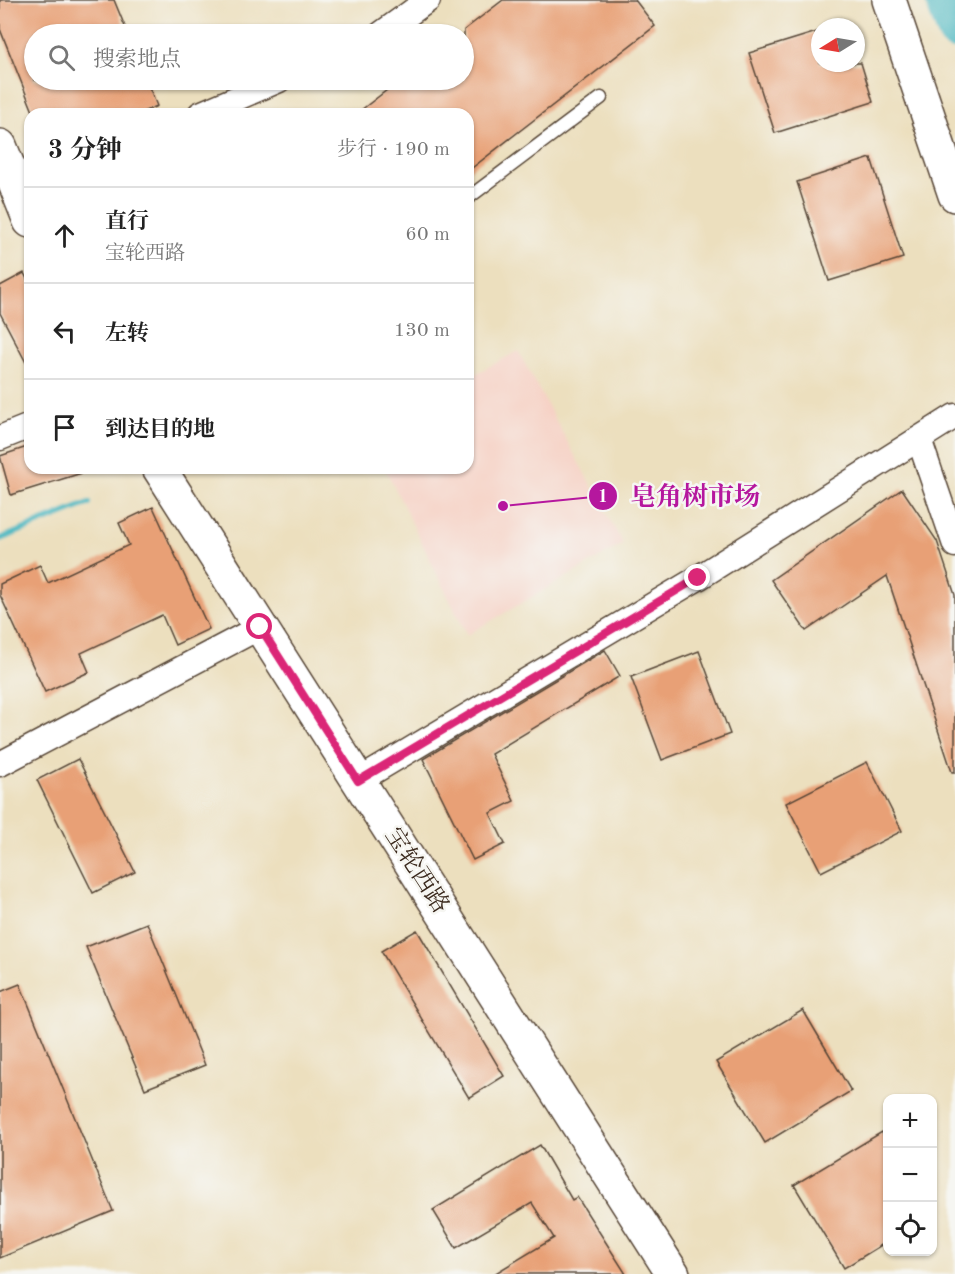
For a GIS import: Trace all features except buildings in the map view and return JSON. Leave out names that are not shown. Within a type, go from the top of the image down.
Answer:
[{"type":"main road","points":[[889,0],[955,195]]},
{"type":"main road","points":[[0,146],[24,197]]},
{"type":"main road","name":"宝轮西路","points":[[163,474],[673,1274]]},
{"type":"street","points":[[395,24],[428,0]]},
{"type":"street","points":[[214,108],[256,90]]},
{"type":"street","points":[[358,781],[698,578],[955,416]]},
{"type":"street","points":[[0,438],[24,428]]},
{"type":"street","points":[[920,439],[955,545]]},
{"type":"street","points":[[0,764],[260,627]]},
{"type":"lane","points":[[474,193],[600,98]]},
{"type":"shaded area","points":[[518,351],[623,544],[467,635],[388,474],[474,474],[474,375]]},
{"type":"waterway","points":[[943,0],[955,32]]},
{"type":"waterway","points":[[0,539],[89,503]]},
{"type":"place","name":"皂角树市场","points":[[503,506]]},
{"type":"route","points":[[260,627],[358,781],[698,578]]}]
